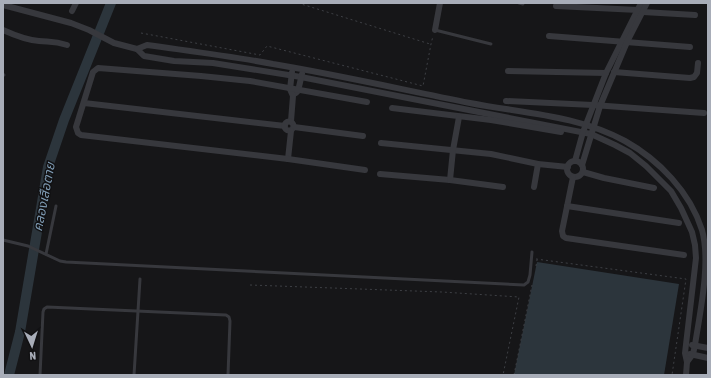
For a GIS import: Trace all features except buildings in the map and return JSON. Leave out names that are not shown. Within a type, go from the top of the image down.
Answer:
[{"type":"street","points":[[72,10],[76,3]]},
{"type":"street","points":[[435,30],[438,3]]},
{"type":"street","points":[[640,11],[641,3]]},
{"type":"street","points":[[573,177],[568,172],[568,167],[570,163],[575,161],[585,124],[606,73],[640,11],[647,3]]},
{"type":"street","points":[[3,5],[71,23],[89,30],[114,43],[137,49],[144,56],[180,61],[220,64],[301,77],[583,132],[615,145],[630,153],[658,177],[671,191],[688,222],[695,245],[696,258],[685,353],[688,362]]},
{"type":"street","points":[[556,6],[695,15]]},
{"type":"street","points":[[3,30],[16,36],[32,40],[57,42],[67,45]]},
{"type":"street","points":[[549,36],[690,47]]},
{"type":"street","points":[[583,172],[582,164],[591,134],[624,41]]},
{"type":"street","points":[[137,49],[147,45],[218,55],[427,93],[458,101],[565,119],[594,127],[635,147],[664,170],[681,189],[702,229],[706,251],[704,282],[695,345],[688,362],[686,375]]},
{"type":"street","points":[[180,61],[182,51]]},
{"type":"street","points":[[614,72],[690,78],[694,77],[697,73],[698,63]]},
{"type":"street","points":[[364,170],[288,159],[82,135],[78,133],[76,127],[93,72],[98,68],[225,78],[367,102]]},
{"type":"street","points":[[288,159],[292,126],[293,96],[290,89],[293,68]]},
{"type":"street","points":[[293,96],[298,91],[302,70]]},
{"type":"street","points":[[508,71],[606,73]]},
{"type":"street","points":[[456,108],[458,101]]},
{"type":"street","points":[[506,101],[593,105],[704,113]]},
{"type":"street","points":[[84,103],[284,126],[287,122],[292,126],[363,136]]},
{"type":"street","points":[[392,108],[491,120],[561,132]]},
{"type":"street","points":[[450,180],[453,150],[459,116]]},
{"type":"street","points":[[381,143],[492,154],[538,164],[568,167]]},
{"type":"street","points":[[575,161],[582,164]]},
{"type":"street","points":[[534,187],[538,164]]},
{"type":"street","points":[[658,177],[664,170]]},
{"type":"street","points":[[573,177],[579,176],[583,172]]},
{"type":"street","points":[[583,172],[604,178],[654,188]]},
{"type":"street","points":[[380,174],[450,180],[503,187]]},
{"type":"street","points":[[573,177],[562,231],[563,236],[566,238],[684,255]]},
{"type":"street","points":[[567,206],[679,223]]},
{"type":"street","points":[[688,222],[697,217]]},
{"type":"street","points":[[686,343],[708,348]]},
{"type":"street","points":[[685,353],[708,358]]},
{"type":"lane","points":[[519,3],[524,4]]},
{"type":"lane","points":[[435,30],[490,44]]},
{"type":"lane","points":[[45,253],[56,206]]},
{"type":"lane","points":[[3,240],[28,246],[60,261],[66,262],[524,285],[528,282],[530,275],[532,252]]},
{"type":"lane","points":[[134,375],[140,279]]},
{"type":"lane","points":[[40,375],[43,312],[47,307],[226,315],[229,317],[230,334],[228,375]]},
{"type":"path","points":[[298,3],[431,44]]},
{"type":"path","points":[[141,33],[260,55],[267,46],[423,86],[435,30]]},
{"type":"path","points":[[536,267],[537,259],[686,279],[672,375]]},
{"type":"path","points":[[514,375],[532,282]]},
{"type":"path","points":[[250,285],[426,291],[518,297],[503,375]]},
{"type":"shaded area","points":[[537,262],[679,284],[664,375],[514,375]]},
{"type":"waterway","name":"คลองเสือตาย","points":[[9,375],[20,332],[48,167],[64,120],[111,3]]}]
